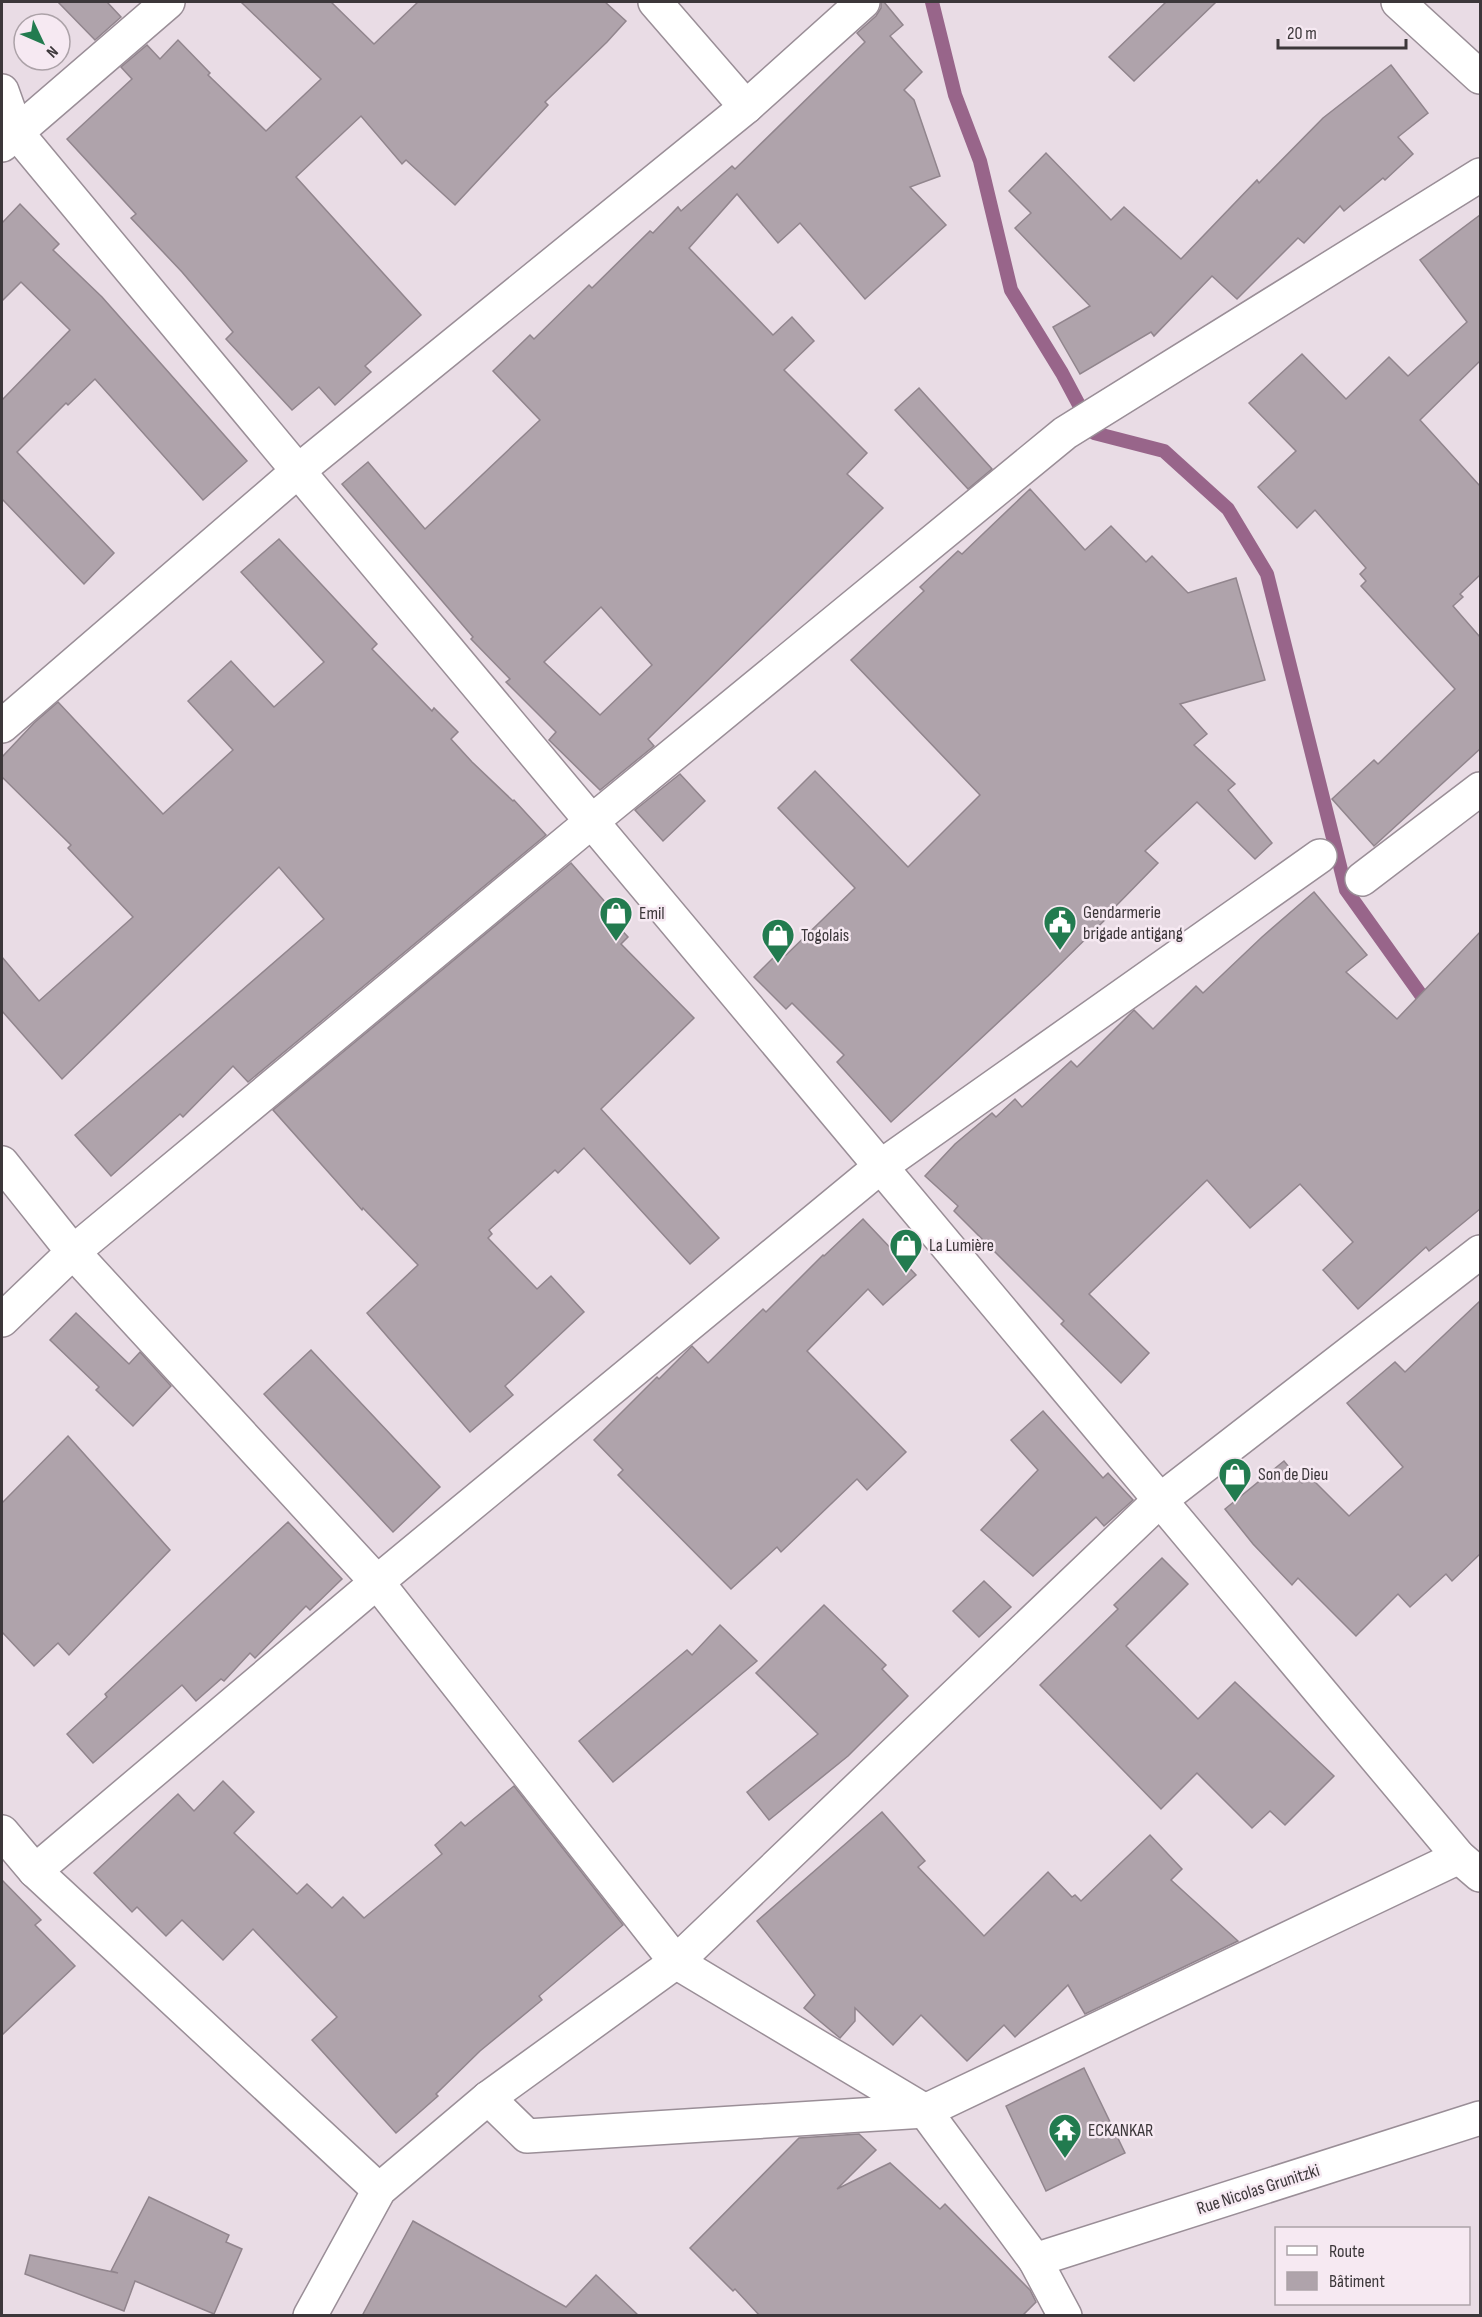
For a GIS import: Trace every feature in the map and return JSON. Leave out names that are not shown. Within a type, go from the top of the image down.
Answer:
[{"type":"street","points":[[9,139],[168,2]]},
{"type":"street","points":[[655,2],[746,107]]},
{"type":"street","points":[[2,726],[298,471],[746,107],[863,2]]},
{"type":"street","points":[[1398,2],[1480,77]]},
{"type":"street","points":[[2,91],[9,139],[298,471],[1159,1501],[1469,1866],[925,2111],[527,2136],[488,2098]]},
{"type":"street","points":[[2,1320],[73,1252],[591,822],[1065,433],[1480,175]]},
{"type":"street","points":[[1362,879],[1480,789]]},
{"type":"street","points":[[35,1871],[377,1582],[880,1167],[1320,856]]},
{"type":"street","points":[[2,1162],[73,1252],[377,1582],[676,1962],[925,2111],[1035,2260],[1065,2316]]},
{"type":"street","points":[[310,2316],[379,2190],[488,2098],[676,1962],[1159,1501],[1480,1252]]},
{"type":"street","points":[[2,1832],[35,1871],[379,2190]]},
{"type":"street","name":"Rue Nicolas Grunitzki","points":[[1035,2260],[1480,2118]]},
{"type":"building","points":[[58,2],[107,2],[121,17],[95,40],[72,16],[72,12],[68,12]]},
{"type":"building","points":[[241,2],[331,2],[374,44],[418,2],[605,2],[626,21],[545,102],[548,105],[455,205],[406,160],[402,164],[361,116],[296,177],[421,315],[365,366],[371,372],[335,405],[319,387],[292,410],[226,339],[233,332],[182,272],[131,218],[136,214],[67,139],[132,79],[121,67],[147,45],[160,59],[178,40],[210,73],[208,75],[266,131],[321,79]]},
{"type":"building","points":[[881,2],[884,2],[903,25],[890,36],[922,72],[904,90],[914,100],[940,176],[910,187],[946,225],[865,299],[800,223],[778,243],[737,194],[689,248],[773,335],[792,317],[814,341],[784,370],[867,453],[847,474],[883,508],[648,739],[654,746],[600,790],[549,740],[556,732],[506,682],[510,679],[471,639],[473,637],[342,484],[368,462],[425,529],[540,420],[493,371],[530,335],[534,339],[589,285],[592,288],[678,207],[681,211],[732,166],[735,169],[865,42],[857,33],[876,16],[881,8]],"holes":[[[601,607],[652,665],[600,715],[544,662]]]},
{"type":"building","points":[[1166,2],[1216,2],[1134,81],[1109,57]]},
{"type":"building","points":[[1391,65],[1428,113],[1398,137],[1413,154],[1385,180],[1383,178],[1344,211],[1340,206],[1304,243],[1298,238],[1237,299],[1212,276],[1154,336],[1151,332],[1080,374],[1053,327],[1090,306],[1015,228],[1031,213],[1009,191],[1046,153],[1111,220],[1124,207],[1181,259],[1257,180],[1259,183],[1323,118]]},
{"type":"building","points":[[20,204],[59,244],[53,250],[102,297],[247,461],[203,500],[95,379],[68,405],[66,403],[17,452],[114,553],[84,584],[2,499],[2,400],[70,330],[21,282],[2,301],[2,223]]},
{"type":"building","points":[[1480,215],[1480,361],[1420,420],[1480,486],[1480,575],[1460,594],[1463,597],[1453,606],[1480,637],[1480,749],[1374,846],[1332,799],[1374,760],[1378,764],[1455,689],[1361,586],[1366,581],[1360,574],[1366,568],[1315,510],[1297,528],[1258,487],[1296,451],[1249,403],[1302,354],[1346,399],[1389,357],[1408,376],[1467,322],[1420,260]]},
{"type":"building","points":[[919,388],[992,469],[968,489],[895,410]]},
{"type":"building","points":[[1030,489],[1085,550],[1111,526],[1146,562],[1152,556],[1188,593],[1236,578],[1265,680],[1180,704],[1207,734],[1194,745],[1235,784],[1228,790],[1272,843],[1255,859],[1197,802],[1145,851],[1158,863],[1112,910],[1114,911],[1048,976],[891,1122],[837,1062],[844,1055],[792,1003],[786,1009],[754,977],[781,950],[786,955],[855,888],[778,808],[815,771],[908,867],[980,795],[851,660],[924,591],[920,587],[958,551],[962,554]]},
{"type":"building","points":[[279,539],[377,644],[372,649],[432,711],[434,708],[458,732],[451,739],[472,762],[514,800],[546,835],[248,1082],[233,1066],[183,1117],[180,1114],[111,1176],[75,1135],[324,919],[279,867],[62,1079],[2,1011],[2,957],[39,1001],[133,917],[68,848],[71,845],[2,777],[2,757],[34,723],[58,702],[163,814],[233,750],[188,701],[231,661],[274,707],[324,662],[241,572]]},
{"type":"building","points":[[680,774],[705,801],[663,841],[635,810]]},
{"type":"building","points":[[571,863],[619,918],[614,922],[628,937],[621,944],[694,1018],[601,1109],[719,1238],[690,1264],[584,1148],[558,1173],[555,1170],[489,1230],[492,1234],[488,1238],[537,1289],[551,1276],[584,1312],[505,1386],[513,1395],[470,1432],[367,1313],[418,1265],[363,1208],[362,1210],[273,1110]]},
{"type":"building","points":[[1314,892],[1367,955],[1346,972],[1397,1019],[1480,932],[1480,1209],[1429,1251],[1426,1247],[1358,1309],[1323,1270],[1353,1242],[1300,1184],[1250,1228],[1207,1180],[1089,1294],[1149,1353],[1121,1383],[1061,1324],[1064,1321],[954,1211],[958,1206],[925,1176],[955,1144],[992,1113],[996,1117],[1015,1099],[1022,1107],[1071,1061],[1077,1067],[1134,1010],[1153,1029],[1196,986],[1203,993]]},
{"type":"building","points":[[863,1219],[916,1275],[883,1305],[868,1289],[807,1351],[906,1452],[867,1490],[857,1479],[781,1552],[777,1547],[731,1589],[618,1475],[623,1470],[594,1440],[657,1377],[659,1379],[692,1346],[708,1363],[763,1309],[766,1312]]},
{"type":"building","points":[[1480,1301],[1480,1554],[1452,1581],[1446,1574],[1410,1607],[1398,1594],[1356,1636],[1298,1578],[1292,1585],[1253,1544],[1225,1509],[1284,1461],[1302,1483],[1309,1476],[1349,1516],[1403,1467],[1347,1403],[1395,1362],[1405,1372]]},
{"type":"building","points":[[76,1313],[129,1364],[140,1352],[171,1386],[133,1426],[96,1390],[99,1387],[50,1340]]},
{"type":"building","points":[[311,1350],[440,1487],[393,1532],[264,1394]]},
{"type":"building","points":[[1043,1411],[1103,1478],[1108,1473],[1133,1500],[1104,1526],[1096,1517],[1033,1576],[981,1530],[1038,1470],[1011,1440]]},
{"type":"building","points":[[68,1436],[170,1550],[69,1655],[58,1643],[34,1666],[2,1632],[2,1503]]},
{"type":"building","points":[[288,1522],[342,1579],[310,1610],[306,1606],[255,1658],[250,1653],[224,1681],[221,1679],[196,1701],[182,1685],[93,1763],[67,1734],[107,1697],[105,1694]]},
{"type":"building","points":[[1162,1558],[1188,1584],[1126,1646],[1198,1719],[1235,1682],[1334,1776],[1285,1825],[1270,1811],[1252,1828],[1197,1773],[1161,1809],[1040,1685],[1118,1609],[1114,1605]]},
{"type":"building","points":[[984,1581],[1011,1607],[979,1637],[953,1611]]},
{"type":"building","points":[[824,1605],[886,1665],[882,1669],[908,1696],[848,1756],[769,1820],[747,1792],[818,1734],[756,1673]]},
{"type":"building","points":[[720,1625],[757,1661],[613,1782],[579,1741],[687,1650],[692,1655]]},
{"type":"building","points":[[223,1781],[254,1812],[234,1833],[297,1894],[307,1884],[332,1908],[343,1897],[364,1918],[442,1854],[435,1845],[461,1822],[465,1826],[514,1786],[623,1925],[539,1996],[542,2000],[480,2051],[436,2094],[438,2096],[396,2133],[312,2040],[337,2017],[253,1929],[223,1960],[182,1920],[166,1936],[137,1907],[132,1912],[94,1873],[178,1794],[194,1811]]},
{"type":"building","points":[[882,1812],[925,1861],[918,1867],[984,1936],[1048,1872],[1072,1897],[1075,1895],[1081,1901],[1150,1835],[1182,1869],[1171,1880],[1238,1941],[1085,2014],[1068,1985],[1015,2037],[1004,2025],[967,2061],[921,2015],[893,2045],[855,2008],[855,2021],[840,2038],[804,2008],[815,1995],[757,1921]]},
{"type":"building","points":[[2,1880],[41,1920],[35,1925],[75,1966],[2,2035]]},
{"type":"building","points":[[1084,2068],[1125,2153],[1046,2191],[1006,2106]]},
{"type":"building","points":[[859,2134],[876,2150],[837,2189],[890,2163],[940,2209],[945,2204],[1030,2290],[1036,2302],[1022,2316],[760,2316],[735,2289],[733,2291],[690,2248],[799,2138]]},
{"type":"building","points":[[149,2197],[229,2235],[226,2242],[242,2249],[214,2314],[135,2281],[124,2311],[25,2274],[30,2255],[118,2273],[111,2271]]},
{"type":"building","points":[[413,2221],[566,2307],[596,2275],[639,2316],[362,2316]]},
{"type":"waterway","points":[[932,2],[955,95],[980,161],[1011,290],[1062,373],[1094,433],[1164,451],[1228,509],[1267,574],[1346,890],[1431,1009]]},
{"type":"place","name":"Emil","points":[[616,942]]},
{"type":"place","name":"Gendarmerie brigade antigang","points":[[1060,951]]},
{"type":"place","name":"Togolais","points":[[778,964]]},
{"type":"place","name":"La Lumière","points":[[906,1274]]},
{"type":"place","name":"Son de Dieu","points":[[1235,1503]]},
{"type":"place","name":"ECKANKAR","points":[[1065,2159]]}]
